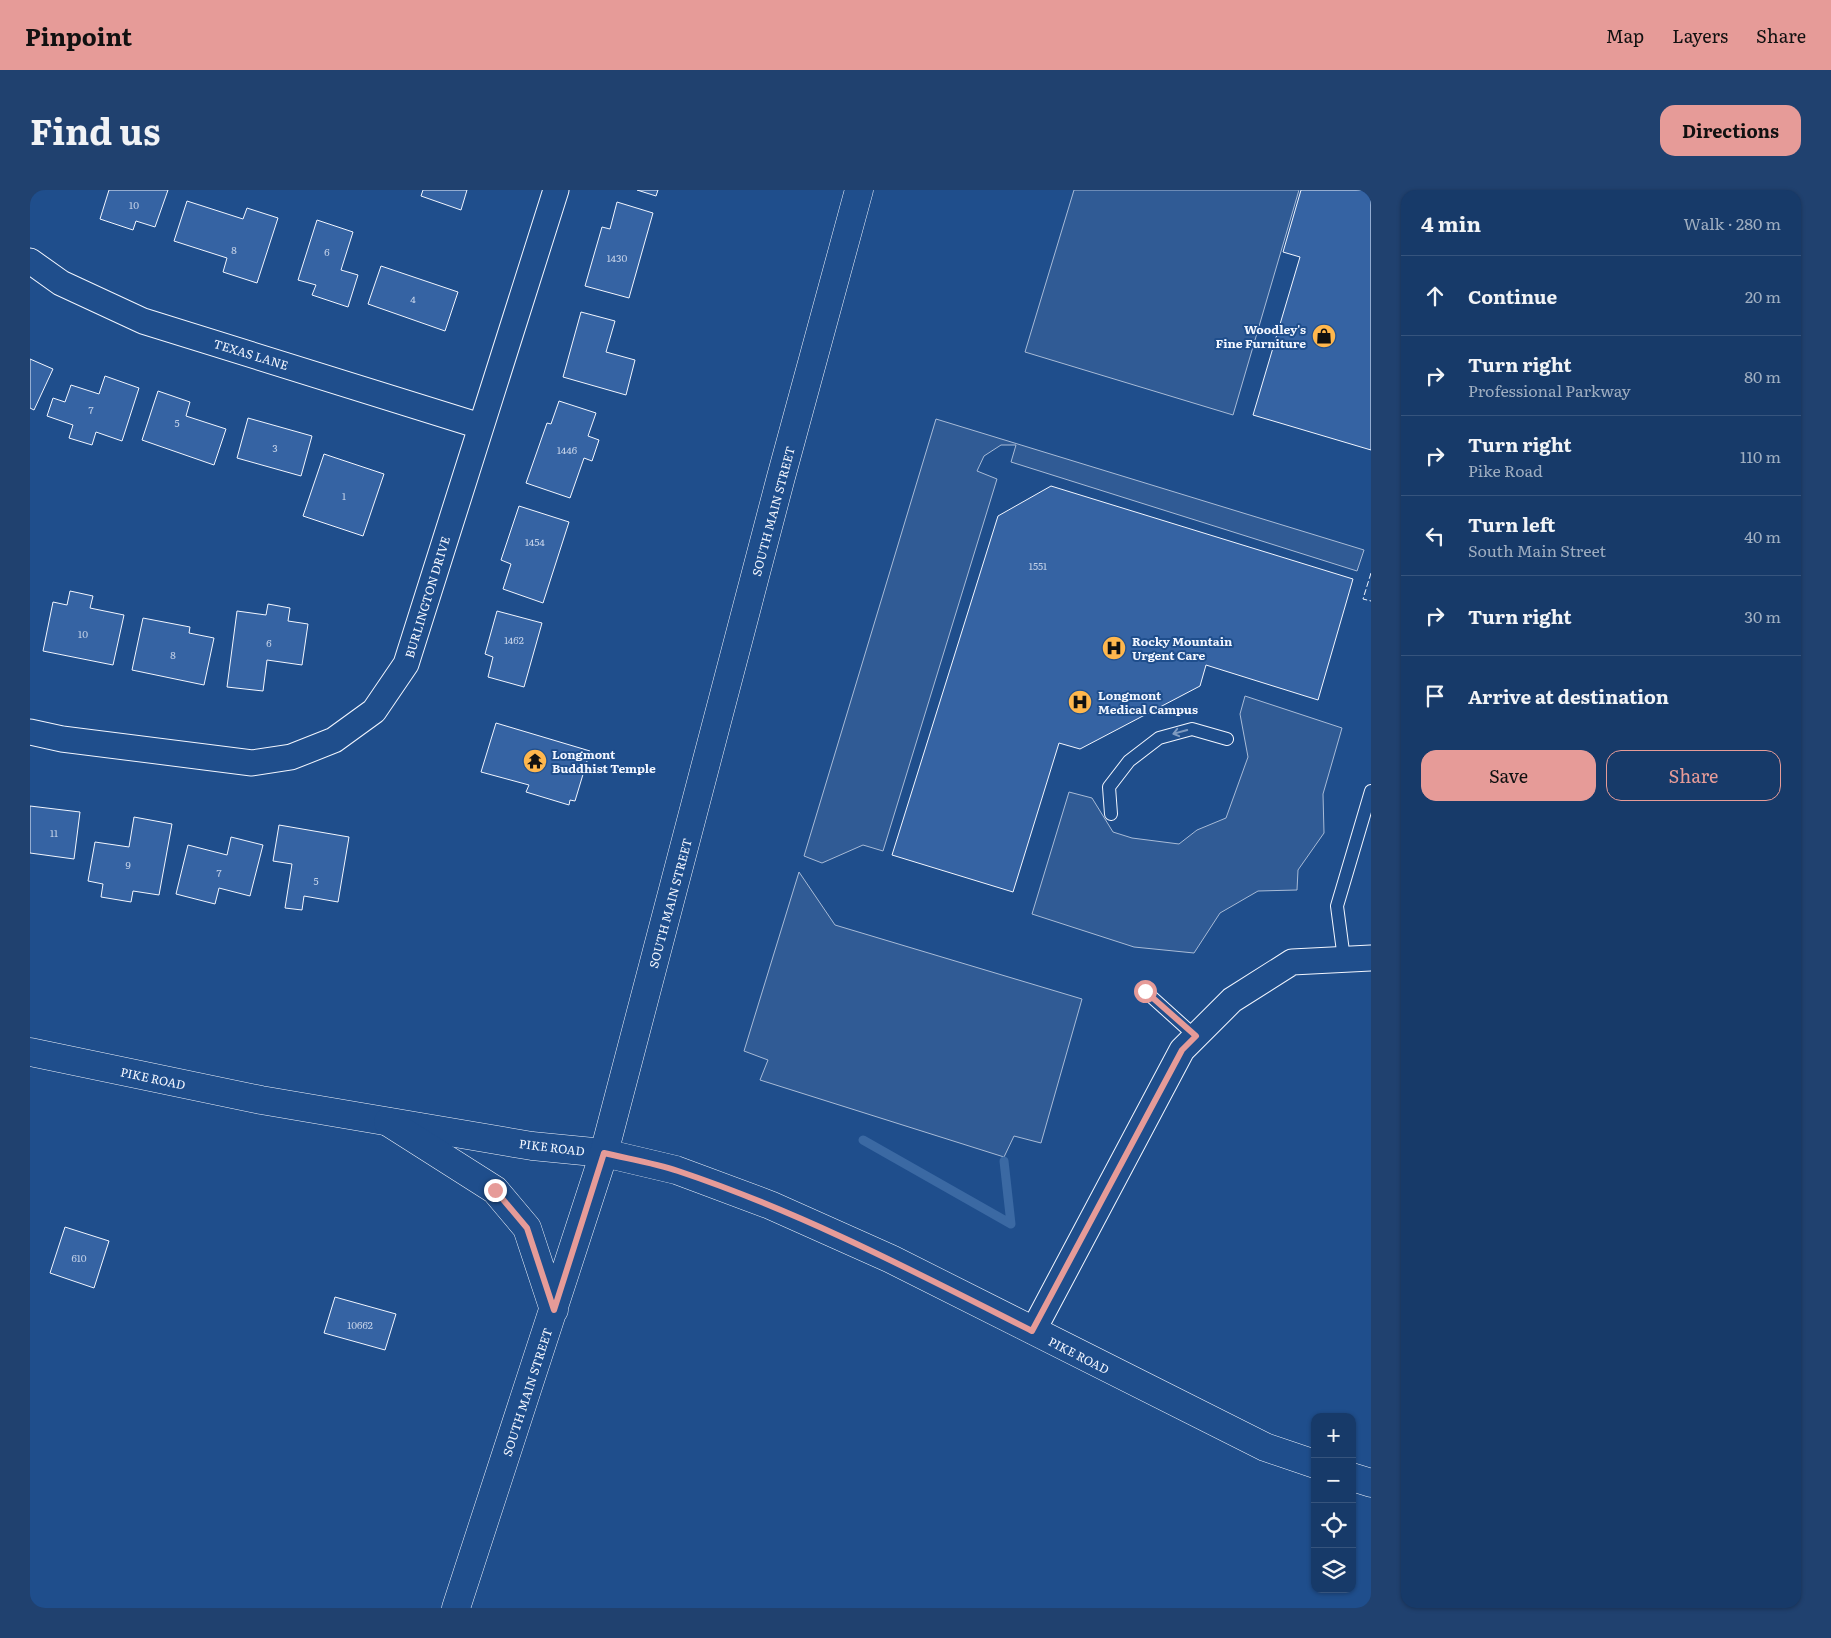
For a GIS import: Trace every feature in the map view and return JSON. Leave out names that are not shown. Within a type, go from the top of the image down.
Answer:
[{"type":"main road","name":"SOUTH MAIN STREET","points":[[456,1608],[604,1153],[784,467],[859,190]]},
{"type":"main road","name":"PIKE ROAD","points":[[30,1052],[261,1100],[532,1146],[604,1153],[676,1170],[770,1205],[891,1259],[1265,1447],[1311,1463]]},
{"type":"main road","points":[[388,1122],[495,1190],[527,1228],[554,1310]]},
{"type":"main road","points":[[1356,1478],[1371,1483]]},
{"type":"street","name":"BURLINGTON DRIVE","points":[[30,732],[62,739],[252,763],[291,757],[334,740],[374,711],[406,664],[556,190]]},
{"type":"street","name":"TEXAS LANE","points":[[30,261],[62,283],[143,321],[480,426]]},
{"type":"street","points":[[1032,1331],[1182,1050],[1232,1000],[1292,962],[1371,958]]},
{"type":"lane","points":[[1111,814],[1109,787],[1130,761],[1159,738],[1192,729],[1227,739]]},
{"type":"lane","points":[[1344,959],[1337,906],[1371,792]]},
{"type":"lane","points":[[1145,991],[1196,1036]]},
{"type":"shaded area","points":[[1074,190],[1299,190],[1233,415],[1025,352]]},
{"type":"shaded area","points":[[936,419],[1364,550],[1357,571],[1011,462],[1016,445],[1001,445],[984,456],[977,471],[997,479],[883,851],[863,845],[822,863],[804,856]]},
{"type":"shaded area","points":[[1245,696],[1342,728],[1323,794],[1324,833],[1298,870],[1297,890],[1258,891],[1220,913],[1194,953],[1134,947],[1032,914],[1069,792],[1092,798],[1113,832],[1132,838],[1179,844],[1197,830],[1226,818],[1248,757],[1240,714]]},
{"type":"shaded area","points":[[799,872],[835,925],[1082,999],[1041,1143],[1014,1136],[1004,1157],[760,1080],[768,1060],[744,1051]]},
{"type":"building","points":[[109,190],[168,190],[155,227],[136,221],[133,230],[100,219]]},
{"type":"building","points":[[423,190],[467,190],[461,210],[421,196]]},
{"type":"building","points":[[637,190],[658,190],[656,196]]},
{"type":"building","name":"Woodley's Fine Furniture","points":[[1301,190],[1371,190],[1371,450],[1253,415],[1300,257],[1283,252]]},
{"type":"building","points":[[187,201],[243,219],[247,208],[278,218],[257,283],[223,272],[227,258],[174,241]]},
{"type":"building","points":[[617,202],[653,213],[629,298],[585,286],[602,227],[610,229]]},
{"type":"building","points":[[317,220],[353,232],[341,270],[358,275],[348,307],[312,295],[316,285],[298,280]]},
{"type":"building","points":[[381,266],[458,292],[445,331],[368,304]]},
{"type":"building","points":[[581,312],[615,321],[606,352],[635,360],[626,395],[563,377]]},
{"type":"building","points":[[30,359],[53,369],[34,410],[30,408]]},
{"type":"building","points":[[105,376],[139,388],[122,441],[96,432],[92,445],[69,438],[73,425],[47,416],[53,398],[65,402],[71,385],[99,394]]},
{"type":"building","points":[[158,391],[190,402],[186,416],[226,429],[214,465],[142,440]]},
{"type":"building","points":[[559,401],[596,413],[588,436],[599,440],[592,461],[584,458],[570,498],[526,483],[547,423],[551,424]]},
{"type":"building","points":[[248,418],[312,436],[301,476],[237,458]]},
{"type":"building","points":[[324,454],[384,474],[363,536],[303,516]]},
{"type":"building","points":[[1051,486],[1353,579],[1318,700],[1206,665],[1200,686],[1080,749],[1059,743],[1013,892],[892,855],[998,516]]},
{"type":"building","points":[[519,506],[569,522],[543,603],[503,589],[511,564],[501,560]]},
{"type":"building","points":[[70,591],[93,596],[90,608],[124,615],[113,665],[43,651],[53,602],[67,605]]},
{"type":"building","points":[[268,604],[290,608],[288,621],[308,624],[302,665],[267,660],[263,691],[227,687],[237,611],[266,615]]},
{"type":"building","points":[[497,611],[542,623],[524,687],[488,677],[493,657],[485,654]]},
{"type":"building","points":[[143,618],[190,627],[189,633],[214,638],[204,685],[132,670]]},
{"type":"building","name":"Longmont Buddhist Temple","points":[[496,723],[590,751],[575,801],[570,800],[569,805],[526,792],[529,785],[481,772]]},
{"type":"building","points":[[30,806],[80,812],[74,859],[30,853]]},
{"type":"building","points":[[134,817],[172,824],[159,895],[133,891],[131,902],[101,897],[103,884],[88,881],[95,842],[129,847]]},
{"type":"building","points":[[279,825],[349,837],[338,902],[304,896],[302,910],[285,908],[292,864],[273,861]]},
{"type":"building","points":[[231,837],[263,845],[250,896],[219,888],[215,904],[176,894],[188,845],[227,855]]},
{"type":"building","points":[[65,1227],[109,1241],[94,1288],[50,1273]]},
{"type":"building","points":[[335,1297],[396,1314],[385,1350],[324,1333]]},
{"type":"waterway","points":[[863,1140],[1011,1224]]},
{"type":"waterway","points":[[1004,1161],[1011,1224]]},
{"type":"fence","points":[[1371,573],[1363,599],[1371,601]]},
{"type":"place","name":"Woodley's Fine Furniture","points":[[1324,336]]},
{"type":"place","name":"Rocky Mountain Urgent Care","points":[[1114,648]]},
{"type":"place","name":"Longmont Medical Campus","points":[[1080,702]]},
{"type":"place","name":"Longmont Buddhist Temple","points":[[535,761]]},
{"type":"route","points":[[495,1190],[527,1228],[554,1310],[604,1153],[676,1170],[770,1205],[891,1259],[1032,1331],[1182,1050],[1196,1036],[1145,991]]}]
